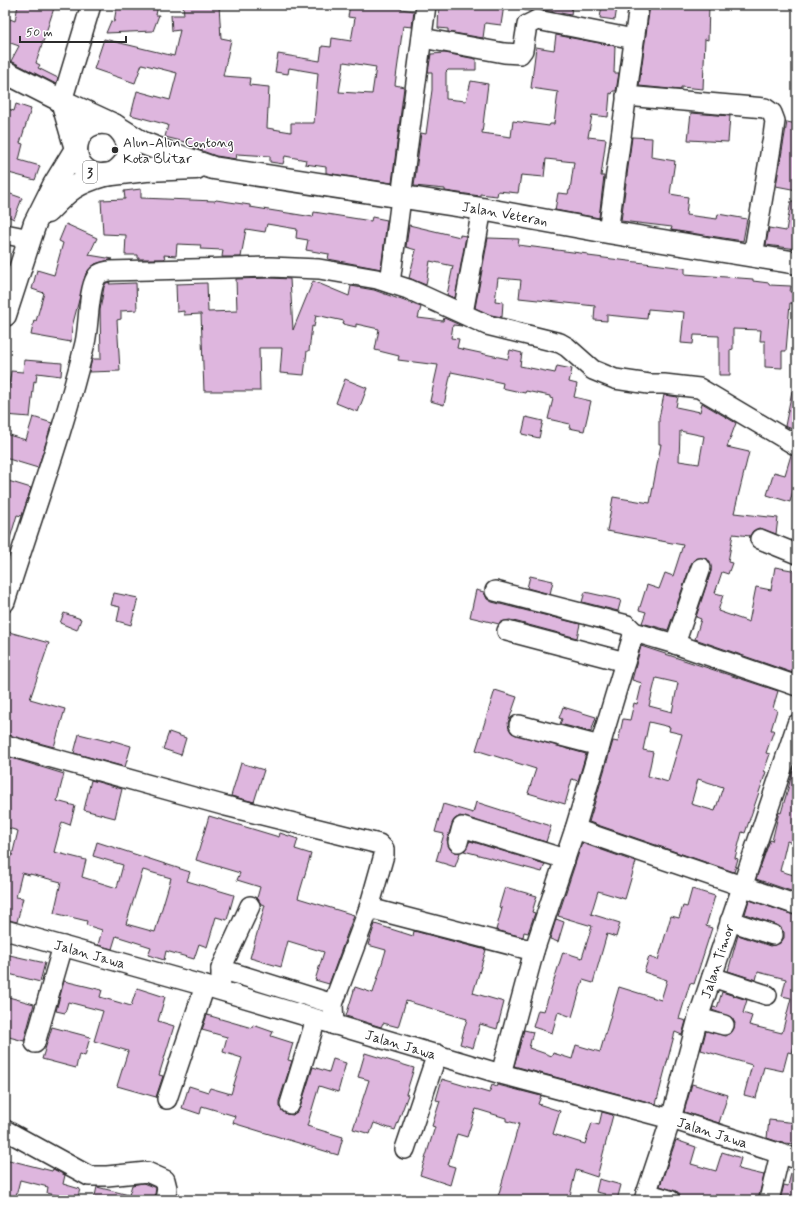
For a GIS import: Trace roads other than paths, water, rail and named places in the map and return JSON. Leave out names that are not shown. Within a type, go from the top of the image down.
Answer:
[{"type":"main road","name":"3","points":[[5,72],[114,125],[121,130],[126,137],[128,154],[119,169],[112,173],[80,182],[71,188],[33,231]]},
{"type":"main road","name":"3","points":[[62,101],[76,149],[77,158],[82,165],[95,174],[104,175]]},
{"type":"main road","name":"3","points":[[5,315],[33,231],[54,185],[76,149],[77,141],[85,128],[99,122],[114,125]]},
{"type":"main road","name":"Jalan Veteran","points":[[114,125],[143,143],[213,168],[482,209],[608,232],[797,263]]},
{"type":"main road","name":"Jalan Veteran","points":[[104,175],[146,170],[213,168]]},
{"type":"street","points":[[62,101],[91,5]]},
{"type":"street","points":[[390,276],[402,198],[426,5]]},
{"type":"street","points":[[608,232],[638,5]]},
{"type":"street","points":[[422,38],[504,54],[520,54],[523,50],[527,25],[537,20],[634,39]]},
{"type":"street","points":[[626,96],[765,108],[772,113],[775,121],[753,256]]},
{"type":"street","points":[[464,308],[482,209]]},
{"type":"street","points":[[5,234],[33,231]]},
{"type":"street","points":[[5,602],[73,391],[89,327],[91,294],[96,277],[100,273],[109,271],[297,267],[377,279],[390,276],[408,289],[464,308],[487,325],[560,343],[567,347],[593,370],[615,378],[649,384],[664,384],[698,388],[797,446]]},
{"type":"street","points":[[760,539],[797,554]]},
{"type":"street","points":[[675,644],[701,568]]},
{"type":"street","points":[[495,591],[627,625],[634,632],[675,644],[797,686]]},
{"type":"street","points":[[507,631],[625,662]]},
{"type":"street","points":[[501,1074],[534,952],[575,829],[634,632]]},
{"type":"street","name":"Jalan Timor","points":[[645,1196],[671,1119],[698,1018],[730,921],[742,886],[792,759],[797,724]]},
{"type":"street","points":[[519,725],[600,746]]},
{"type":"street","points":[[5,745],[226,806],[379,844],[384,849],[384,855],[369,908],[333,1004],[334,1025]]},
{"type":"street","points":[[458,842],[462,827],[565,859]]},
{"type":"street","points":[[575,829],[797,904]]},
{"type":"street","points":[[167,1099],[212,988],[250,906]]},
{"type":"street","points":[[369,908],[534,952]]},
{"type":"street","points":[[730,921],[772,935]]},
{"type":"street","name":"Jalan Jawa","points":[[5,930],[212,988],[501,1074],[671,1119],[788,1157]]},
{"type":"street","points":[[35,1043],[63,946]]},
{"type":"street","points":[[221,969],[333,1004]]},
{"type":"street","points":[[712,977],[767,995]]},
{"type":"street","points":[[698,1018],[724,1025]]},
{"type":"street","points":[[290,1104],[316,1019]]},
{"type":"street","points":[[405,1149],[437,1054]]},
{"type":"street","points":[[5,1130],[89,1176],[108,1176],[147,1172],[156,1174],[165,1180],[168,1188],[165,1200]]},
{"type":"street","points":[[769,1200],[788,1157]]},
{"type":"street","points":[[645,1196],[670,1200]]},
{"type":"place","name":"Alun-Alun Contong Kota Blitar","points":[[115,150]]}]
